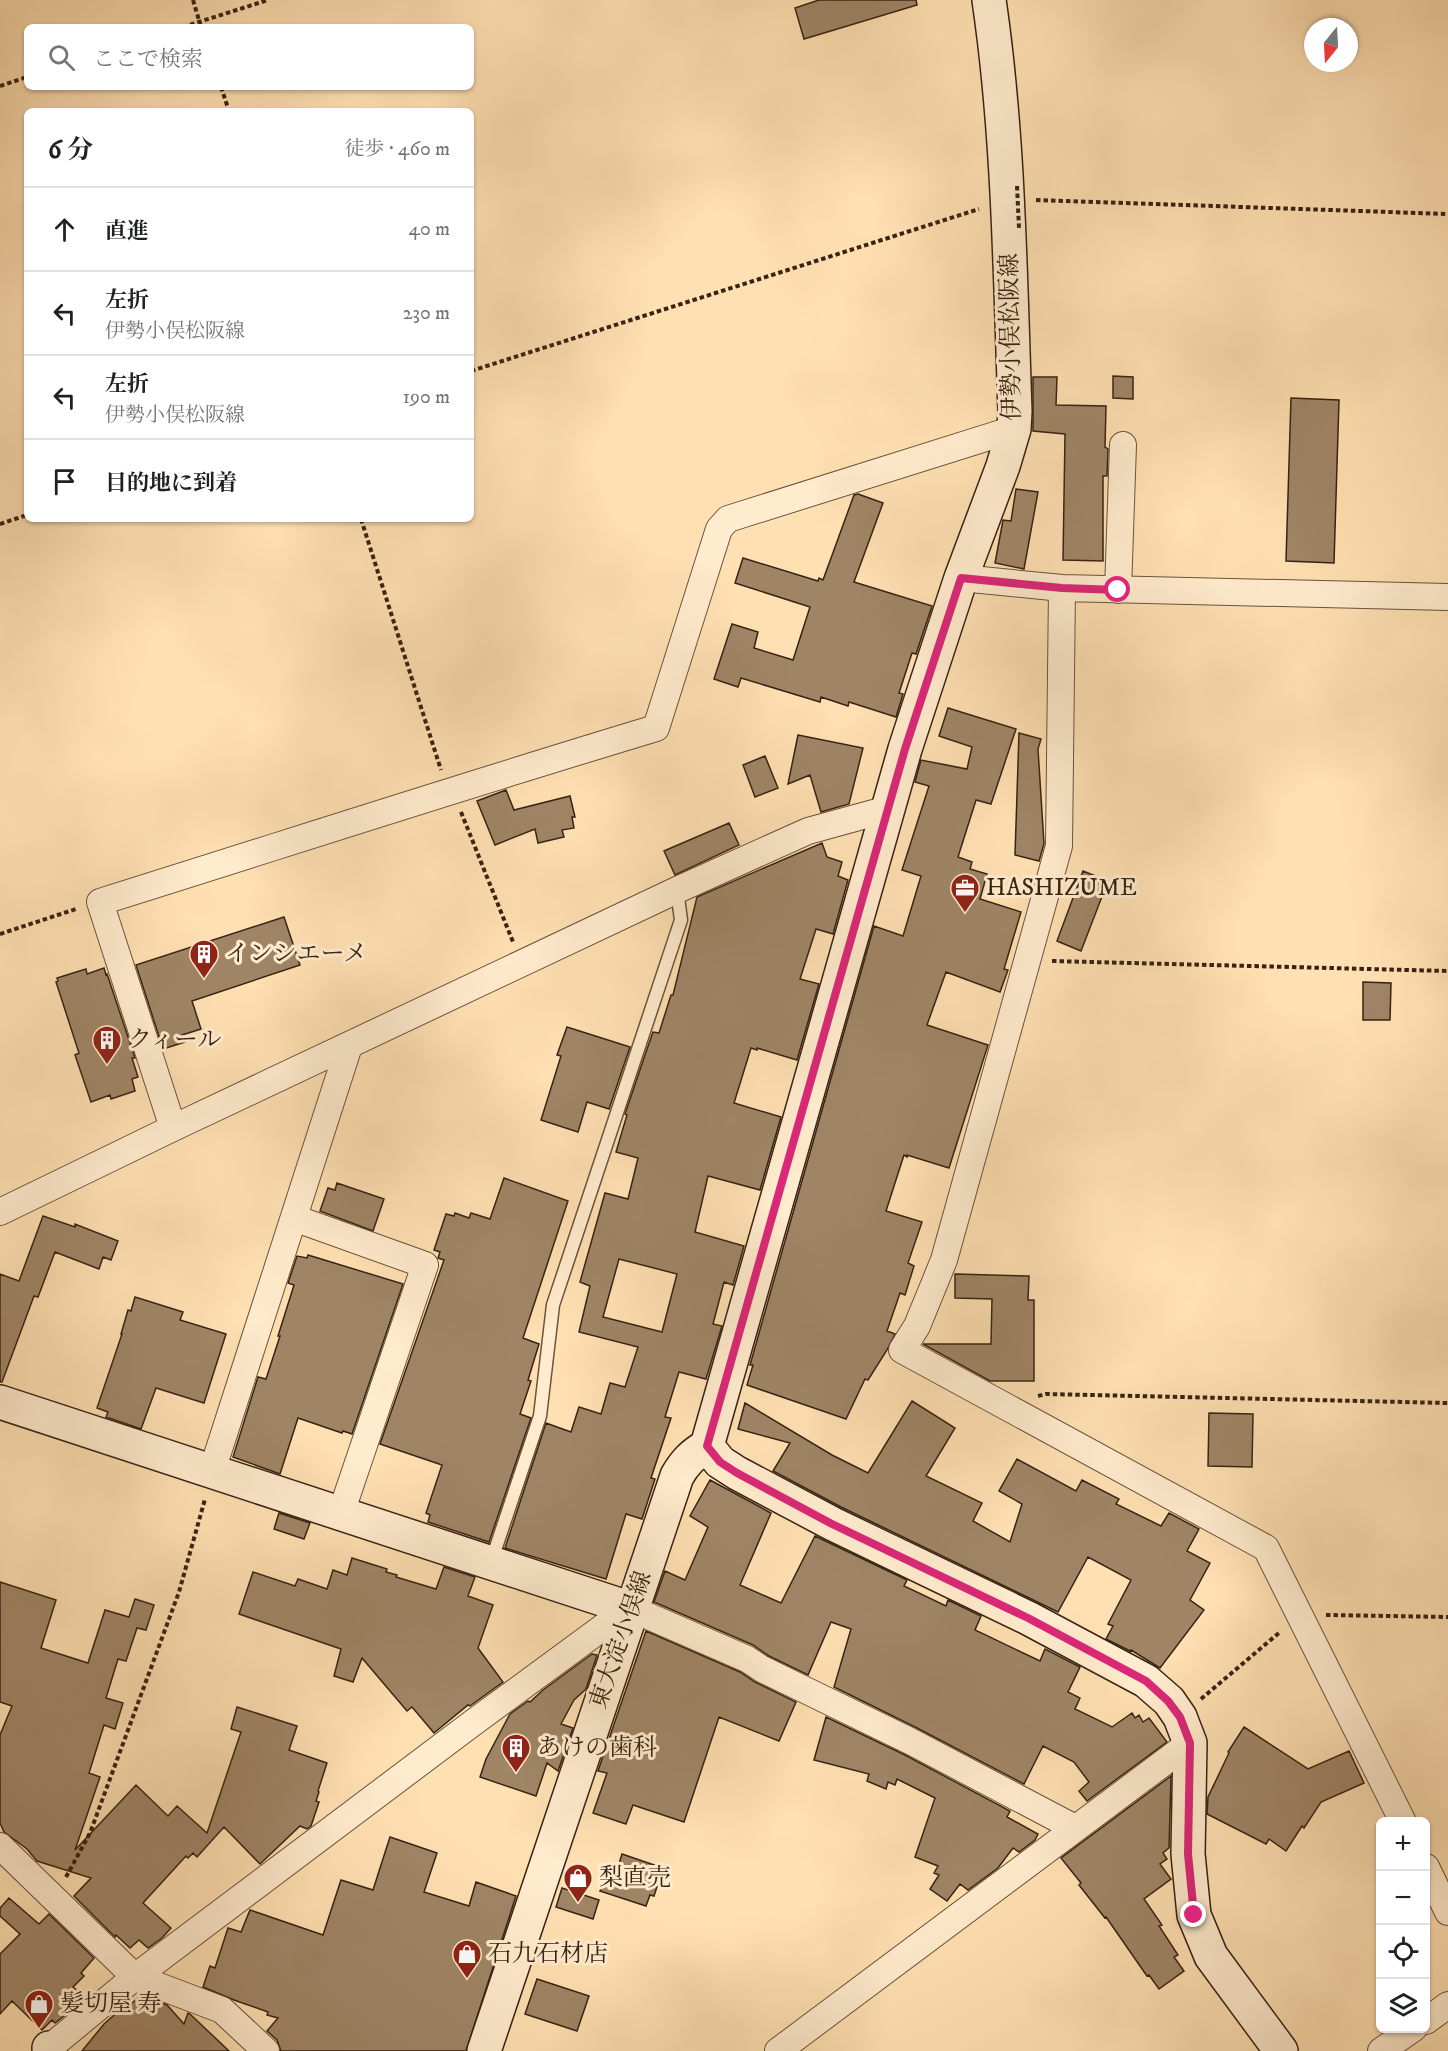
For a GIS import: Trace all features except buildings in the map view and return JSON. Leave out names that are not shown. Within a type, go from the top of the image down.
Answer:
[{"type":"main road","name":"伊勢小俣松阪線","points":[[707,1446],[905,749],[961,578],[1003,466],[1014,429],[1018,196],[989,0]]},
{"type":"main road","points":[[0,1402],[209,1481],[341,1513],[632,1609]]},
{"type":"main road","name":"東大淀小俣線","points":[[483,2051],[677,1476],[692,1455],[707,1446]]},
{"type":"main road","points":[[707,1446],[720,1462],[737,1473],[832,1524],[1028,1618],[1146,1681],[1168,1701],[1180,1717],[1190,1743],[1188,1854],[1194,1915],[1211,1956],[1281,2051]]},
{"type":"street","points":[[173,1128],[100,902],[450,790],[656,728],[719,528],[728,519],[1014,429]]},
{"type":"street","points":[[1118,590],[1123,445]]},
{"type":"street","points":[[961,578],[1062,588],[1448,597]]},
{"type":"street","points":[[1062,588],[1059,846],[944,1260],[917,1326],[902,1350],[1266,1548],[1401,1817]]},
{"type":"street","points":[[0,1212],[677,890],[808,831],[888,809]]},
{"type":"street","points":[[209,1481],[349,1046]]},
{"type":"street","points":[[294,1218],[425,1265],[341,1513]]},
{"type":"street","points":[[50,2049],[135,1977],[474,1722],[606,1625],[632,1609],[747,1659],[762,1669],[910,1741],[1075,1828]]},
{"type":"street","points":[[778,2051],[1190,1743]]},
{"type":"street","points":[[0,1846],[135,1977],[222,2010],[266,2051]]},
{"type":"street","points":[[1427,1871],[1448,1912]]},
{"type":"street","points":[[1430,2018],[1448,2005]]},
{"type":"street","points":[[1381,2051],[1407,2033]]},
{"type":"lane","points":[[491,1563],[540,1416],[553,1305],[681,921],[677,890]]},
{"type":"path","points":[[193,0],[200,22]]},
{"type":"path","points":[[193,24],[268,0]]},
{"type":"path","points":[[0,86],[24,78]]},
{"type":"path","points":[[222,90],[228,108]]},
{"type":"path","points":[[474,370],[1018,196],[1448,214]]},
{"type":"path","points":[[1018,196],[1019,228]]},
{"type":"path","points":[[0,524],[24,516]]},
{"type":"path","points":[[362,522],[450,790],[521,964]]},
{"type":"path","points":[[0,934],[100,902]]},
{"type":"path","points":[[1027,961],[1448,971]]},
{"type":"path","points":[[1007,1407],[1046,1394],[1448,1403]]},
{"type":"path","points":[[54,1898],[90,1833],[179,1592],[209,1481]]},
{"type":"place","name":"HASHIZUME","points":[[965,914]]},
{"type":"place","name":"インシエーメ","points":[[204,980]]},
{"type":"place","name":"クィール","points":[[107,1066]]},
{"type":"place","name":"あけの歯科","points":[[516,1774]]},
{"type":"place","name":"梨直売","points":[[578,1904]]},
{"type":"place","name":"石九石材店","points":[[467,1980]]},
{"type":"place","name":"髪切屋 寿","points":[[39,2030]]},
{"type":"route","points":[[1118,590],[1062,588],[961,578],[905,749],[707,1446],[720,1462],[737,1473],[832,1524],[1028,1618],[1146,1681],[1168,1701],[1180,1717],[1190,1743],[1188,1854],[1194,1915]]}]
